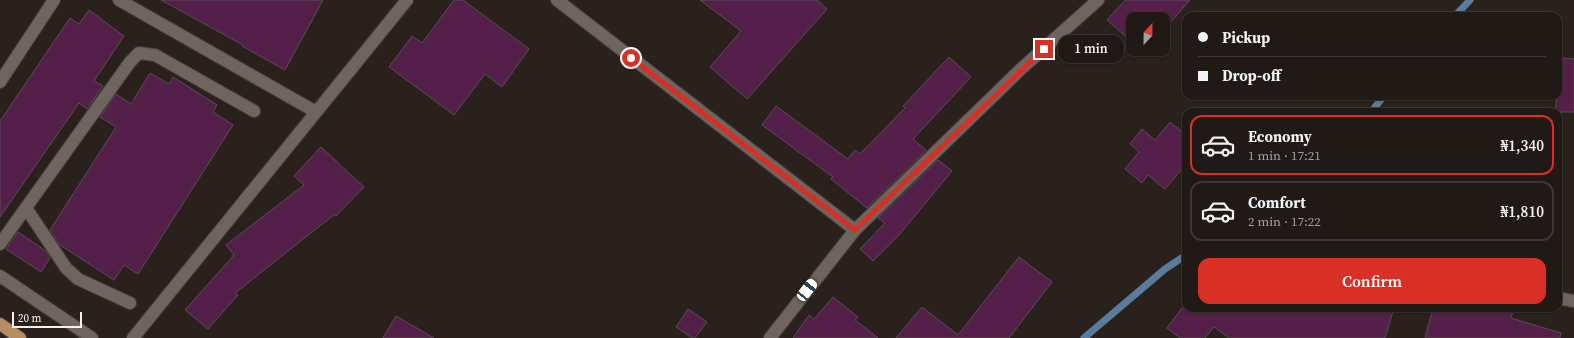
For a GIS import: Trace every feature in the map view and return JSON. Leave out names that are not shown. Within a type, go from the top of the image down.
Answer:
[{"type":"main road","points":[[0,324],[20,338]]},
{"type":"street","points":[[0,82],[54,0]]},
{"type":"street","points":[[119,0],[316,112]]},
{"type":"street","points":[[133,338],[407,0]]},
{"type":"street","points":[[557,0],[855,230]]},
{"type":"street","points":[[770,338],[855,230],[1022,68],[1098,0]]},
{"type":"street","points":[[0,244],[130,62],[139,53],[156,54],[254,111]]},
{"type":"street","points":[[26,208],[66,268],[78,279],[130,303]]},
{"type":"street","points":[[0,276],[92,338]]},
{"type":"street","points":[[1562,299],[1574,301]]},
{"type":"building","points":[[161,0],[323,0],[285,70]]},
{"type":"building","points":[[454,0],[463,0],[529,49],[502,87],[485,74],[454,115],[389,67],[412,36],[422,43]]},
{"type":"building","points":[[700,0],[817,0],[827,9],[747,99],[710,67],[741,31]]},
{"type":"building","points":[[1125,0],[1190,0],[1170,23],[1170,12],[1126,12],[1126,37],[1107,20]]},
{"type":"building","points":[[89,10],[124,36],[94,81],[103,86],[87,109],[79,103],[0,217],[0,121],[70,18],[79,24]]},
{"type":"building","points":[[949,57],[971,77],[913,139],[926,150],[867,208],[831,179],[833,177],[762,125],[776,106],[848,159],[855,150],[860,154],[905,108],[903,106]]},
{"type":"building","points":[[1562,58],[1574,59],[1574,112],[1562,112],[1562,108],[1556,108],[1557,100],[1562,100]]},
{"type":"building","points":[[150,73],[169,84],[173,77],[217,105],[213,112],[233,125],[138,274],[124,265],[114,280],[60,245],[50,230],[116,127],[100,117],[116,94],[131,104]]},
{"type":"building","points":[[1170,122],[1182,132],[1182,169],[1165,189],[1148,175],[1142,183],[1125,169],[1139,152],[1130,144],[1142,129],[1155,140]]},
{"type":"building","points":[[321,147],[364,187],[336,216],[335,214],[235,293],[238,295],[208,329],[185,310],[234,255],[226,245],[304,185],[294,176]]},
{"type":"building","points":[[938,160],[952,171],[899,235],[873,261],[860,249],[885,223],[878,218]]},
{"type":"building","points":[[18,232],[46,251],[50,258],[41,272],[6,249]]},
{"type":"building","points":[[1019,257],[1052,282],[1009,338],[896,338],[922,307],[958,335]]},
{"type":"building","points":[[833,297],[858,317],[855,320],[878,338],[793,338],[809,315],[814,319]]},
{"type":"building","points":[[1182,308],[1182,312],[1393,312],[1385,338],[1229,338],[1214,327],[1205,338],[1180,338],[1167,328]]},
{"type":"building","points":[[688,309],[707,322],[695,338],[692,338],[676,327]]},
{"type":"building","points":[[1432,312],[1513,312],[1511,318],[1561,333],[1560,338],[1425,338]]},
{"type":"building","points":[[396,316],[434,338],[383,338]]},
{"type":"waterway","points":[[1459,12],[1470,0]]},
{"type":"waterway","points":[[1374,108],[1381,100]]},
{"type":"waterway","points":[[1084,338],[1165,269],[1182,258]]},
{"type":"route","points":[[631,58],[855,230],[1022,68],[1044,49]]}]
